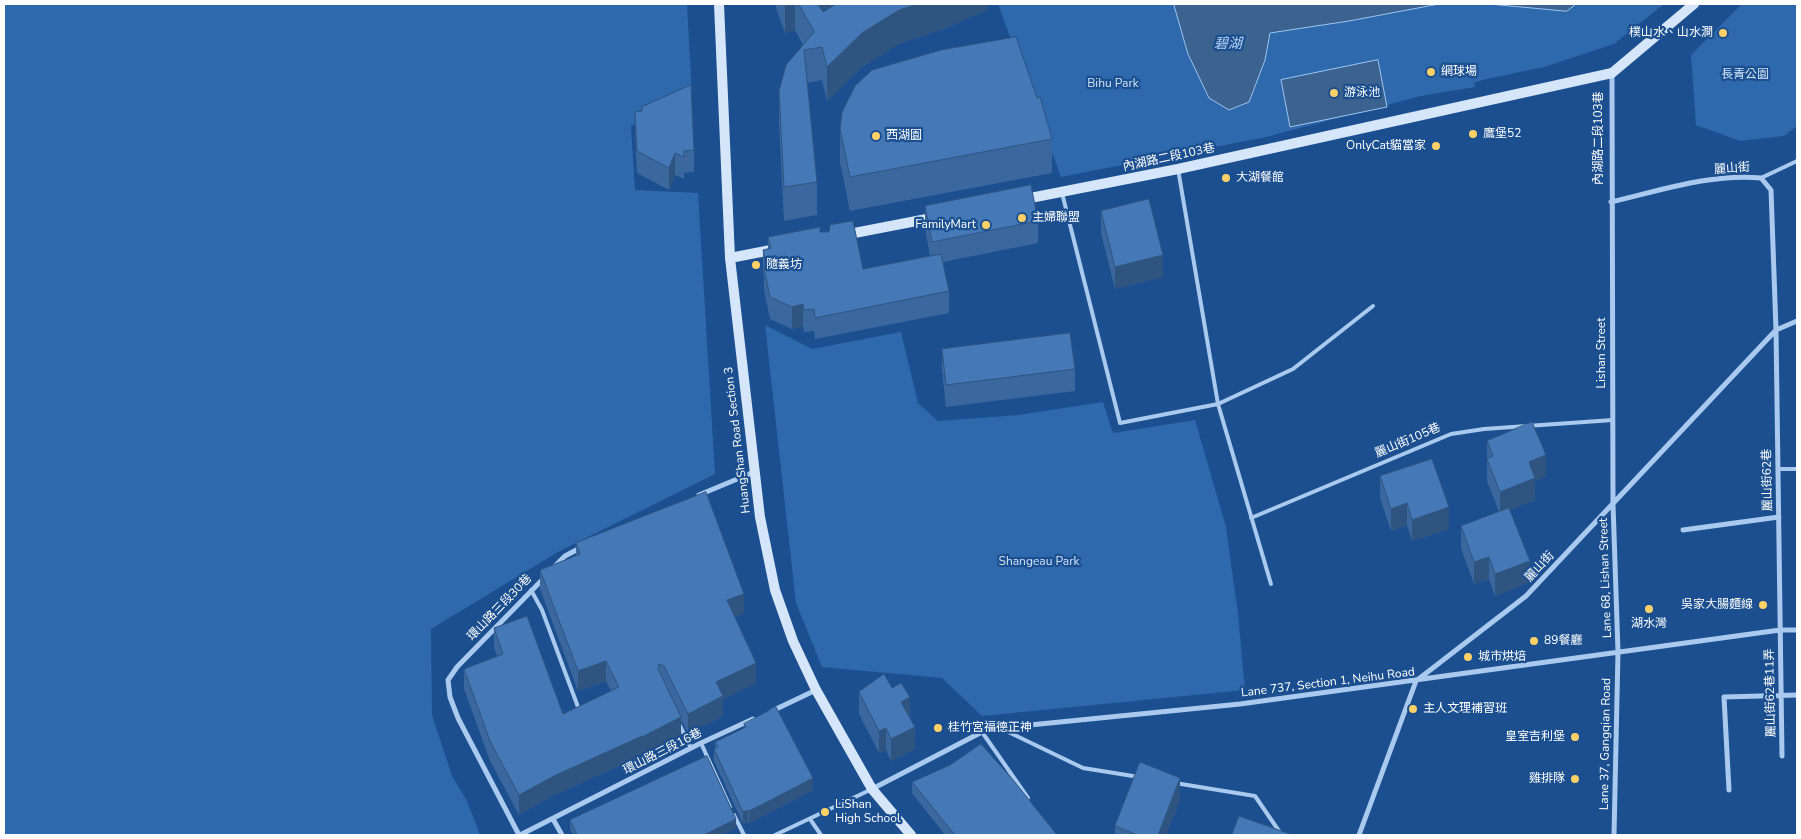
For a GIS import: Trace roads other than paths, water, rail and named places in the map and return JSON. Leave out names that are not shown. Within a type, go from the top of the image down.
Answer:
[{"type":"street","name":"HuangShan Road Section 3","points":[[719,4],[730,258],[760,517],[775,590],[793,642],[816,690],[872,789],[910,835]]},
{"type":"street","name":"內湖路二段103巷","points":[[1014,202],[1178,169],[1612,73],[1694,4]]},
{"type":"street","name":"內湖路二段103巷","points":[[1611,202],[1612,73]]},
{"type":"street","name":"麗山街","points":[[1611,202],[1698,182],[1730,177],[1761,178],[1771,190],[1776,330]]},
{"type":"street","name":"Lishan Street","points":[[1611,202],[1613,504]]},
{"type":"street","points":[[832,238],[947,215]]},
{"type":"street","points":[[730,258],[786,247]]},
{"type":"street","name":"麗山街","points":[[1416,681],[1526,596],[1776,330],[1797,320]]},
{"type":"street","name":"麗山街62巷","points":[[1776,330],[1780,630]]},
{"type":"street","points":[[692,498],[754,472]]},
{"type":"street","name":"Lane 68, Lishan Street","points":[[1613,504],[1618,652]]},
{"type":"street","points":[[1683,530],[1779,517]]},
{"type":"street","points":[[552,569],[565,556],[588,545]]},
{"type":"street","name":"環山路三段30巷","points":[[520,835],[458,718],[450,697],[448,680],[457,667],[545,576]]},
{"type":"street","name":"Lane 737, Section 1, Neihu Road","points":[[872,789],[982,732],[1000,728],[1240,704],[1780,630],[1797,630]]},
{"type":"street","name":"麗山街62巷11弄","points":[[1780,630],[1782,756]]},
{"type":"street","name":"Lane 37, Gangqian Road","points":[[1614,835],[1618,652]]},
{"type":"street","points":[[1358,835],[1416,681]]},
{"type":"street","name":"環山路三段16巷","points":[[520,835],[701,743],[816,690]]},
{"type":"street","points":[[1729,790],[1724,697],[1797,695]]},
{"type":"street","points":[[553,819],[562,835]]},
{"type":"lane","points":[[1761,178],[1797,161]]},
{"type":"lane","points":[[1178,169],[1218,404],[1271,584]]},
{"type":"lane","points":[[1062,192],[1120,423],[1218,404],[1293,369],[1372,306]]},
{"type":"lane","name":"麗山街105巷","points":[[1251,518],[1451,434],[1484,429],[1613,420]]},
{"type":"lane","points":[[1778,469],[1797,469]]},
{"type":"lane","points":[[532,590],[542,610],[578,707]]},
{"type":"lane","points":[[678,722],[691,748]]},
{"type":"lane","points":[[1000,728],[1083,768],[1140,777]]},
{"type":"lane","points":[[982,732],[1031,804]]},
{"type":"lane","points":[[701,743],[744,835]]},
{"type":"lane","points":[[1169,782],[1255,796],[1284,835]]},
{"type":"lane","points":[[775,835],[872,789]]},
{"type":"lane","points":[[810,819],[821,835]]},
{"type":"water","name":"碧湖","points":[[1174,4],[1439,4],[1349,21],[1270,33],[1265,60],[1249,102],[1229,110],[1209,98],[1188,54]]},
{"type":"water","points":[[1489,4],[1576,4],[1567,11]]},
{"type":"water","name":"游泳池","points":[[1378,60],[1387,107],[1290,127],[1281,80]]},
{"type":"place","name":"樸山水、山水澗","points":[[1723,33]]},
{"type":"place","name":"網球場","points":[[1431,72]]},
{"type":"place","name":"游泳池","points":[[1334,93]]},
{"type":"place","name":"鷹堡52","points":[[1473,134]]},
{"type":"place","name":"西湖園","points":[[876,136]]},
{"type":"place","name":"OnlyCat貓當家","points":[[1436,146]]},
{"type":"place","name":"大湖餐館","points":[[1226,178]]},
{"type":"place","name":"主婦聯盟","points":[[1022,218]]},
{"type":"place","name":"FamilyMart","points":[[986,225]]},
{"type":"place","name":"隨義坊","points":[[756,265]]},
{"type":"place","name":"吳家大腸麵線","points":[[1763,605]]},
{"type":"place","name":"湖水灣","points":[[1649,609]]},
{"type":"place","name":"89餐廳","points":[[1534,641]]},
{"type":"place","name":"城市烘焙","points":[[1468,657]]},
{"type":"place","name":"主人文理補習班","points":[[1413,709]]},
{"type":"place","name":"桂竹宮福德正神","points":[[938,728]]},
{"type":"place","name":"皇室吉利堡","points":[[1575,737]]},
{"type":"place","name":"雞排隊","points":[[1575,779]]},
{"type":"place","name":"LiShan High School","points":[[825,812]]},
{"type":"park label","name":"長青公園","points":[[1745,75]]},
{"type":"park label","name":"Bihu Park","points":[[1113,84]]},
{"type":"park label","name":"Shangeau Park","points":[[1039,562]]}]
